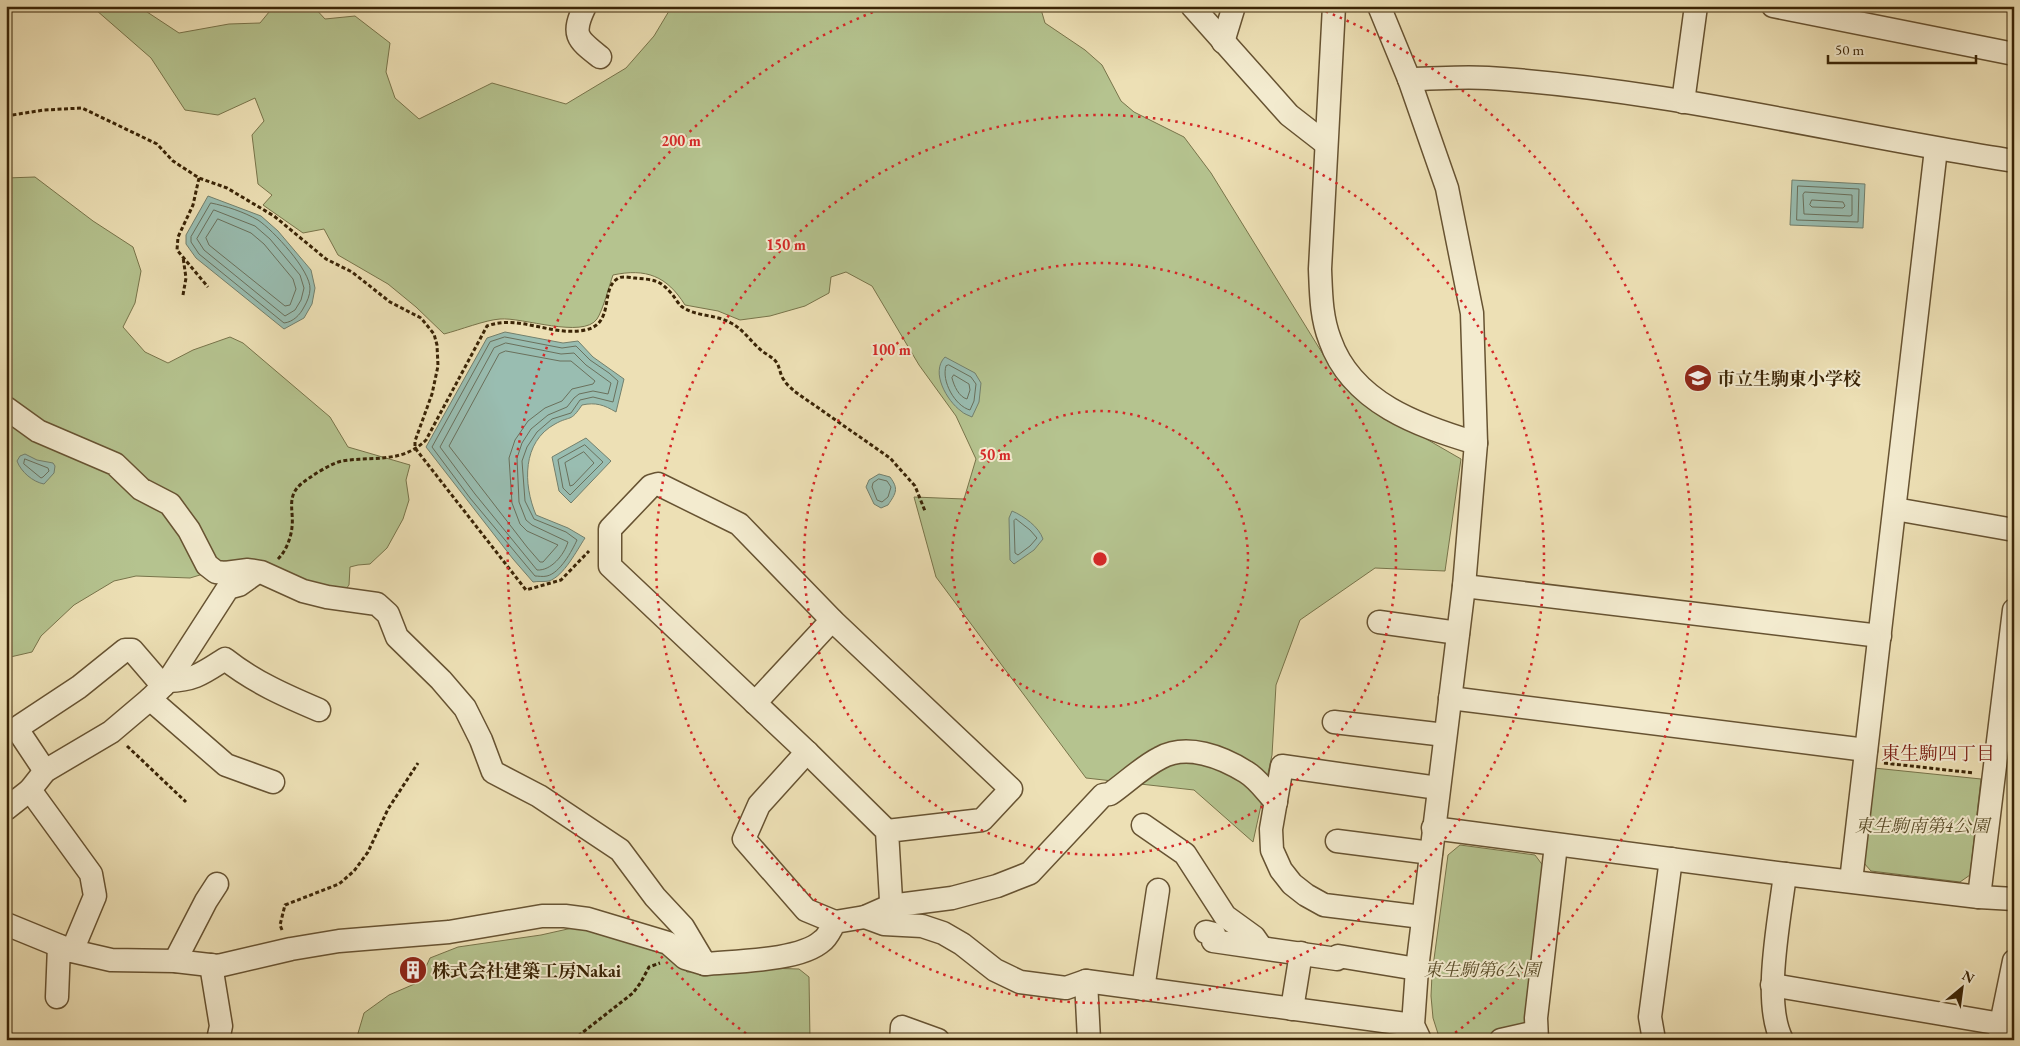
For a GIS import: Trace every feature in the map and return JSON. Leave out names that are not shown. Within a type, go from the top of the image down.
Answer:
[{"type":"street","points":[[585,6],[576,24],[580,42],[600,58]]},
{"type":"street","points":[[1192,6],[1289,115],[1326,143]]},
{"type":"street","points":[[1223,42],[1234,6]]},
{"type":"street","points":[[1334,6],[1320,268],[1321,305],[1330,340],[1342,364],[1359,385],[1378,403],[1436,431],[1476,443]]},
{"type":"street","points":[[864,916],[884,924],[922,926],[943,933],[962,944],[996,970],[1020,982],[1066,988],[1086,981],[1292,1009],[1407,1032],[1417,970],[1464,586],[1476,443],[1472,313],[1447,188],[1409,79],[1379,6]]},
{"type":"street","points":[[1683,102],[1696,6]]},
{"type":"street","points":[[1773,6],[2014,54]]},
{"type":"street","points":[[1409,79],[1486,78],[1581,87],[1683,102],[1936,149],[2014,161]]},
{"type":"street","points":[[1851,881],[1936,149]]},
{"type":"street","points":[[6,408],[38,431],[115,464],[141,489],[170,504],[189,530],[207,565],[216,572],[225,573],[248,570],[261,572],[303,591],[327,598],[377,604],[388,614],[397,636],[441,680],[465,708],[481,740],[493,772],[539,796],[620,850],[655,897],[683,927],[706,964]]},
{"type":"street","points":[[887,831],[982,820],[1010,789],[832,620],[740,524],[658,484],[651,486],[610,529],[610,566],[807,752],[887,831],[891,900]]},
{"type":"street","points":[[1895,509],[2014,530]]},
{"type":"street","points":[[6,809],[30,790],[45,771],[111,732],[160,689],[228,588],[261,572]]},
{"type":"street","points":[[1464,586],[1880,636]]},
{"type":"street","points":[[1979,897],[2014,610]]},
{"type":"street","points":[[755,704],[832,620]]},
{"type":"street","points":[[1379,622],[1458,634]]},
{"type":"street","points":[[45,771],[19,732],[20,726],[79,687],[125,650],[132,650],[160,689],[226,764],[273,782]]},
{"type":"street","points":[[160,689],[198,677],[225,659],[272,690],[319,710]]},
{"type":"street","points":[[1450,698],[1865,755]]},
{"type":"street","points":[[1334,722],[1445,736]]},
{"type":"street","points":[[807,752],[759,805],[744,839],[806,910],[835,922],[864,916],[890,906],[952,898],[997,886],[1030,873],[1104,795],[1110,794],[1160,758],[1177,752],[1190,750],[1213,757],[1248,773],[1276,802]]},
{"type":"street","points":[[1422,917],[1324,905],[1306,895],[1292,884],[1281,870],[1272,850],[1271,829],[1282,766],[1438,788]]},
{"type":"street","points":[[30,790],[92,874],[95,896],[66,949],[57,997]]},
{"type":"street","points":[[1143,825],[1185,854],[1225,916],[1254,937],[1261,947]]},
{"type":"street","points":[[1433,828],[1556,846],[1785,874],[1979,897],[2014,899]]},
{"type":"street","points":[[1337,841],[1431,853]]},
{"type":"street","points":[[1500,1040],[1536,1036],[1536,1018],[1556,846]]},
{"type":"street","points":[[1654,1040],[1650,1017],[1671,859]]},
{"type":"street","points":[[1186,885],[1190,863]]},
{"type":"street","points":[[1782,1040],[1773,1012],[1772,985],[1785,874]]},
{"type":"street","points":[[175,961],[206,901],[217,884]]},
{"type":"street","points":[[1143,989],[1158,890]]},
{"type":"street","points":[[6,924],[66,949],[111,960],[175,961],[218,966],[339,940],[450,932],[542,916],[588,919],[668,943],[685,958],[706,964],[781,957],[804,952],[823,941],[835,922]]},
{"type":"street","points":[[1206,932],[1214,934],[1213,940],[1337,959],[1338,956],[1417,970]]},
{"type":"street","points":[[1292,1009],[1301,954]]},
{"type":"street","points":[[1772,985],[2000,1032],[2014,961]]},
{"type":"street","points":[[211,965],[220,1026],[218,1040]]},
{"type":"street","points":[[1086,981],[1089,1040]]},
{"type":"street","points":[[901,1040],[902,1027],[938,1040]]},
{"type":"path","points":[[6,116],[44,110],[82,108],[157,144],[173,161],[199,178],[227,188],[274,216],[326,259],[352,272],[390,302],[421,318],[434,334],[437,344],[438,366],[432,394],[415,441],[415,448],[526,590],[561,580],[610,529]]},
{"type":"path","points":[[199,178],[193,205],[178,236],[178,250],[208,287]]},
{"type":"path","points":[[183,256],[186,278],[183,295]]},
{"type":"path","points":[[261,572],[274,564],[282,555],[292,526],[292,499],[296,490],[302,484],[336,463],[388,458],[415,448],[426,440],[487,326],[502,323],[522,323],[560,332],[576,332],[590,329],[599,322],[604,314],[611,287],[615,280],[621,277],[654,280],[665,286],[680,305],[692,311],[717,316],[741,329],[762,351],[776,361],[784,380],[794,392],[890,458],[915,486],[926,510]]},
{"type":"path","points":[[111,732],[161,776],[186,802]]},
{"type":"path","points":[[1865,755],[1995,775]]},
{"type":"path","points":[[291,949],[280,925],[285,905],[338,884],[354,871],[368,852],[388,809],[418,763]]},
{"type":"path","points":[[573,1040],[626,998],[641,982]]},
{"type":"green space","points":[[98,6],[138,6],[179,33],[229,24],[260,23],[274,6],[313,6],[325,19],[355,16],[390,43],[386,72],[395,98],[419,119],[492,83],[566,104],[626,68],[654,36],[672,6],[1040,6],[1045,23],[1085,50],[1102,65],[1121,101],[1134,112],[1184,137],[1211,173],[1342,385],[1402,425],[1461,459],[1445,571],[1375,568],[1300,620],[1276,685],[1272,755],[1253,842],[1194,790],[1086,778],[936,577],[914,497],[964,499],[976,459],[956,416],[919,365],[872,286],[846,272],[831,277],[829,293],[805,306],[770,316],[740,320],[718,311],[685,305],[671,287],[655,276],[625,273],[613,275],[599,315],[590,325],[566,327],[500,319],[444,334],[388,284],[338,255],[324,229],[303,233],[263,205],[272,195],[258,184],[252,135],[264,121],[255,98],[218,115],[185,110],[151,58],[96,10]]},
{"type":"green space","points":[[35,177],[93,221],[133,247],[141,271],[135,303],[123,327],[145,352],[168,363],[193,350],[230,337],[243,343],[330,417],[348,447],[410,465],[406,480],[409,500],[403,519],[387,548],[370,564],[350,567],[349,585],[342,594],[223,568],[190,578],[136,576],[114,581],[74,605],[41,636],[32,652],[6,658],[6,178]]},
{"type":"green space","name":"東生駒南第4公園","points":[[1874,768],[1981,779],[1970,875],[1960,882],[1871,871],[1863,862]]},
{"type":"green space","name":"東生駒第6公園","points":[[1460,845],[1535,855],[1544,867],[1524,1028],[1471,1040],[1440,1040],[1433,1018],[1432,974],[1448,855]]},
{"type":"green space","points":[[581,926],[667,952],[687,972],[765,968],[799,969],[809,977],[810,1040],[356,1040],[364,1013],[389,995],[419,982],[430,958],[458,947],[541,935]]},
{"type":"water","points":[[1792,180],[1865,184],[1863,228],[1790,225]]},
{"type":"water","points":[[208,196],[261,216],[278,231],[311,270],[315,288],[312,304],[304,318],[284,329],[196,258],[186,244],[186,235]]},
{"type":"water","points":[[505,332],[563,343],[578,341],[593,357],[624,379],[616,412],[600,405],[582,405],[572,417],[560,421],[544,432],[536,441],[531,453],[528,465],[529,490],[536,515],[568,528],[585,538],[560,574],[549,581],[533,582],[426,447],[487,338]]},
{"type":"water","points":[[945,357],[975,373],[981,383],[979,402],[972,417],[963,413],[950,400],[942,386],[939,370]]},
{"type":"water","points":[[586,438],[611,461],[571,503],[559,491],[552,457]]},
{"type":"water","points":[[25,454],[37,460],[53,463],[55,466],[54,473],[44,484],[24,473],[17,461],[20,456]]},
{"type":"water","points":[[879,474],[890,477],[895,485],[895,494],[888,505],[881,508],[874,504],[866,487],[869,480]]},
{"type":"water","points":[[1012,511],[1030,522],[1043,539],[1034,550],[1014,564],[1010,560],[1009,518]]},
{"type":"place","name":"市立生駒東小学校","points":[[1698,378]]},
{"type":"place","name":"株式会社建築工房Nakai","points":[[413,970]]},
{"type":"district","name":"東生駒四丁目","points":[[1938,753]]}]
